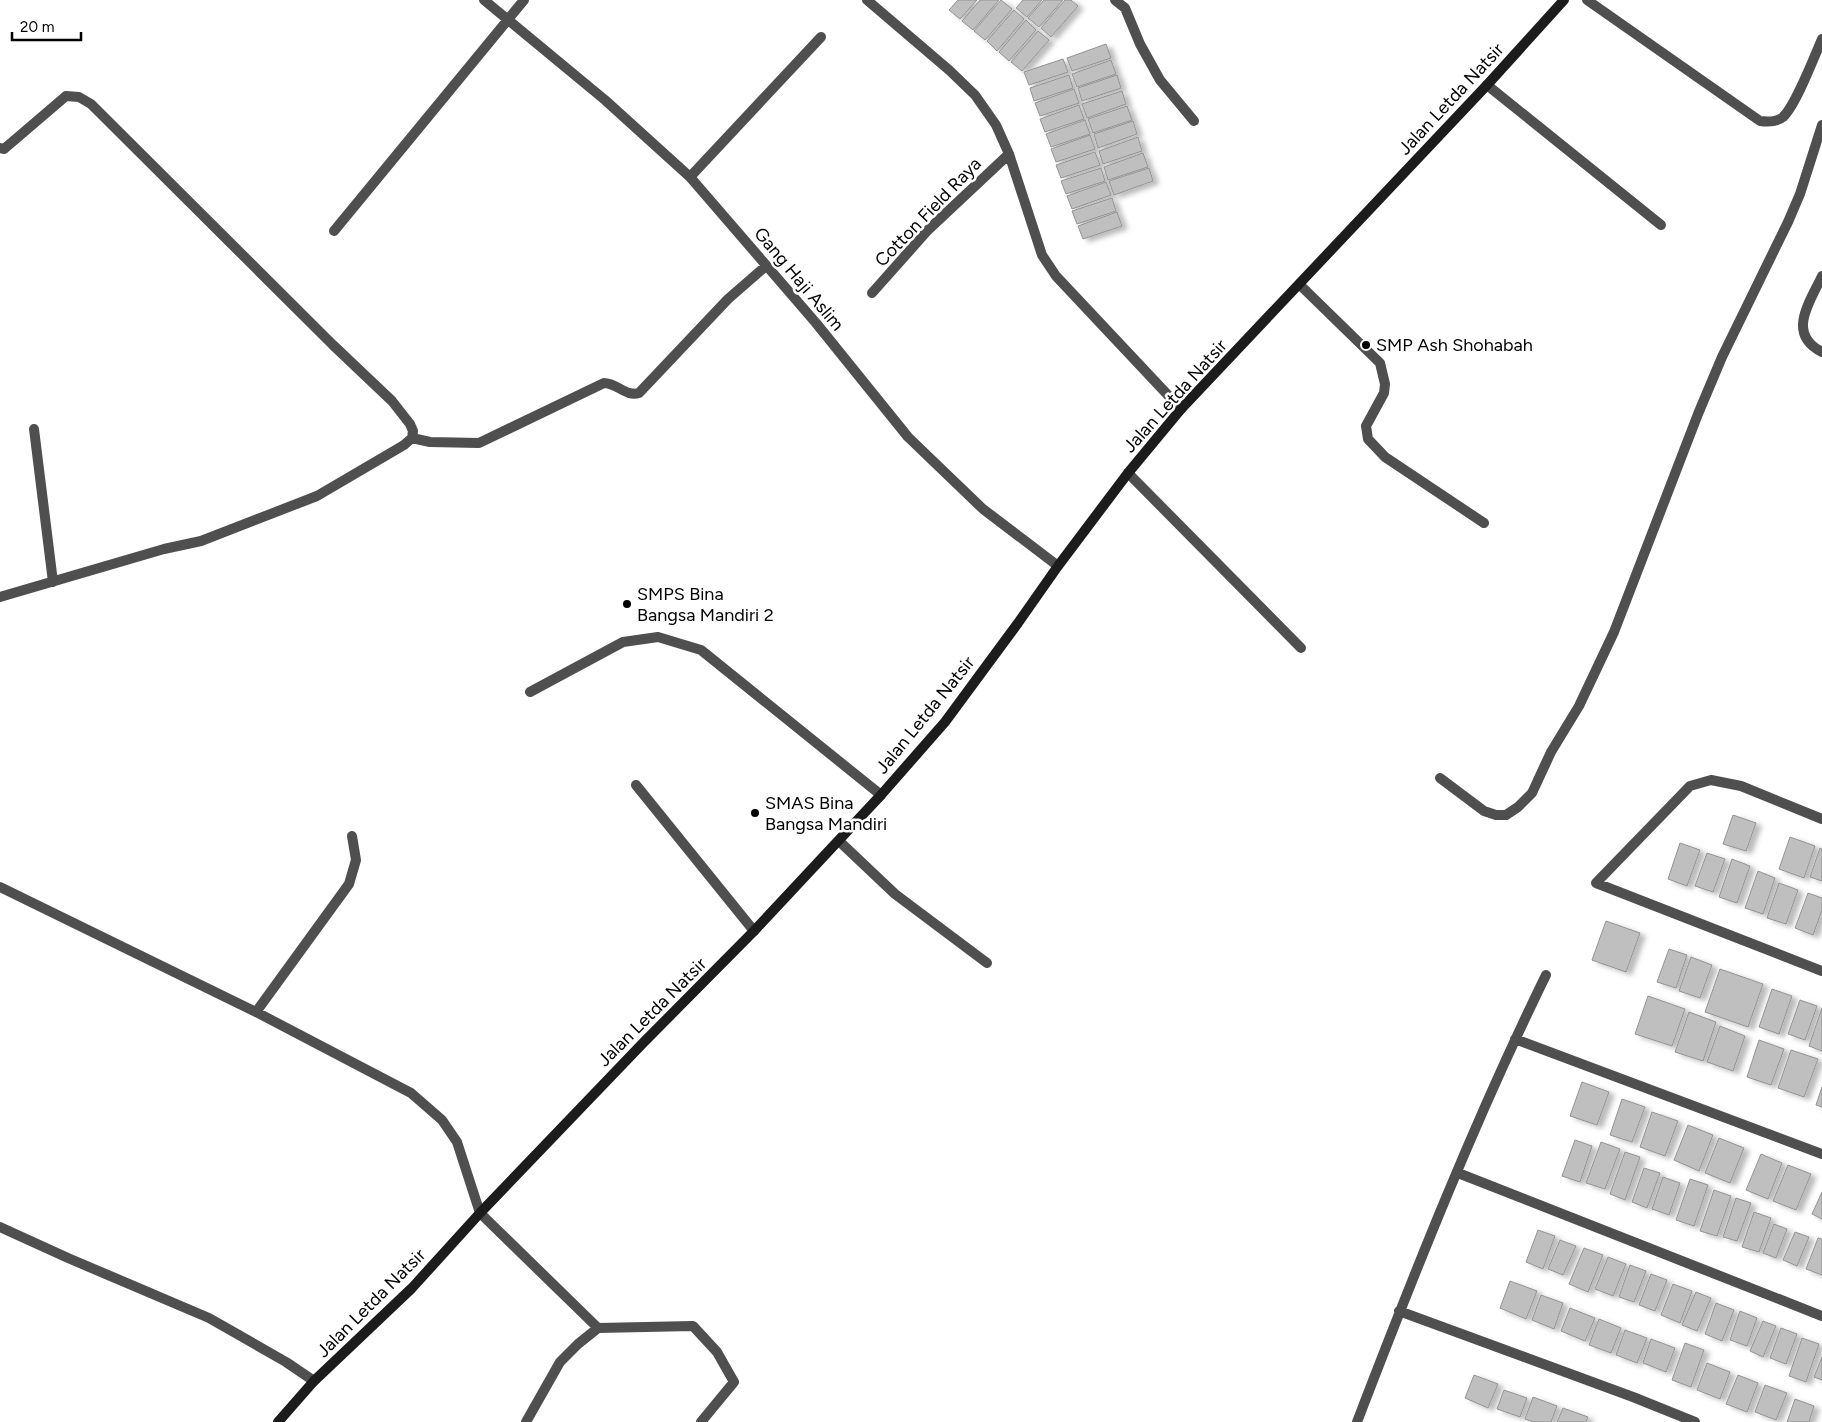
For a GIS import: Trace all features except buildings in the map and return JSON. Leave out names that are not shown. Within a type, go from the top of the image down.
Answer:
[{"type":"main road","name":"Jalan Letda Natsir","points":[[278,1422],[314,1381],[412,1288],[480,1213],[636,1050],[754,931],[881,795],[945,722],[1128,473],[1182,409],[1487,85],[1564,0]]},
{"type":"street","name":"Gang Haji Aslim","points":[[484,0],[604,100],[690,177],[816,323],[908,437],[983,509],[1058,566]]},
{"type":"street","points":[[334,231],[524,0]]},
{"type":"street","points":[[867,0],[949,70],[975,95],[996,125],[1009,154],[1042,254],[1056,276],[1182,409]]},
{"type":"street","points":[[1115,0],[1125,8],[1140,44],[1160,80],[1194,121]]},
{"type":"street","points":[[1125,8],[1132,0]]},
{"type":"street","points":[[1587,0],[1760,121],[1772,122],[1782,118],[1791,106],[1822,39]]},
{"type":"street","points":[[690,177],[821,37]]},
{"type":"street","points":[[1487,85],[1661,226]]},
{"type":"street","points":[[0,148],[4,148],[66,96],[79,98],[90,104],[392,401],[410,424],[412,431],[412,438],[404,445],[317,496],[201,541],[164,549],[0,597]]},
{"type":"street","points":[[1440,778],[1484,810],[1496,816],[1506,814],[1518,807],[1532,793],[1551,752],[1578,706],[1614,632],[1718,365],[1800,194],[1822,125]]},
{"type":"street","name":"Cotton Field Raya","points":[[872,294],[928,230],[1009,154]]},
{"type":"street","points":[[412,438],[430,442],[479,443],[604,383],[610,383],[629,394],[639,393],[728,299],[766,266]]},
{"type":"street","points":[[1822,276],[1803,316],[1802,330],[1805,338],[1822,352]]},
{"type":"street","points":[[1300,285],[1380,363],[1386,384],[1384,393],[1366,426],[1368,438],[1385,457],[1484,523]]},
{"type":"street","points":[[34,430],[53,582]]},
{"type":"street","points":[[1128,473],[1301,648]]},
{"type":"street","points":[[530,692],[623,642],[658,637],[701,650],[881,795]]},
{"type":"street","points":[[1822,819],[1741,786],[1711,780],[1690,786],[1596,883],[1822,971]]},
{"type":"street","points":[[636,785],[754,931]]},
{"type":"street","points":[[256,1012],[349,884],[356,860],[352,836]]},
{"type":"street","points":[[839,841],[895,894],[987,963]]},
{"type":"street","points":[[0,887],[14,896],[256,1012],[411,1093],[442,1120],[457,1142],[480,1213],[598,1328]]},
{"type":"street","points":[[1357,1422],[1399,1311],[1515,1039],[1546,975]]},
{"type":"street","points":[[1515,1039],[1822,1154]]},
{"type":"street","points":[[1458,1173],[1822,1316]]},
{"type":"street","points":[[0,1227],[209,1318],[286,1362],[314,1381]]},
{"type":"street","points":[[1399,1311],[1633,1397],[1695,1422]]},
{"type":"street","points":[[526,1422],[560,1362],[598,1328],[693,1326],[717,1352],[734,1382],[701,1422]]},
{"type":"place","name":"SMP Ash Shohabah","points":[[1366,345]]},
{"type":"place","name":"SMPS Bina Bangsa Mandiri 2","points":[[627,604]]},
{"type":"place","name":"SMAS Bina Bangsa Mandiri","points":[[755,813]]}]
